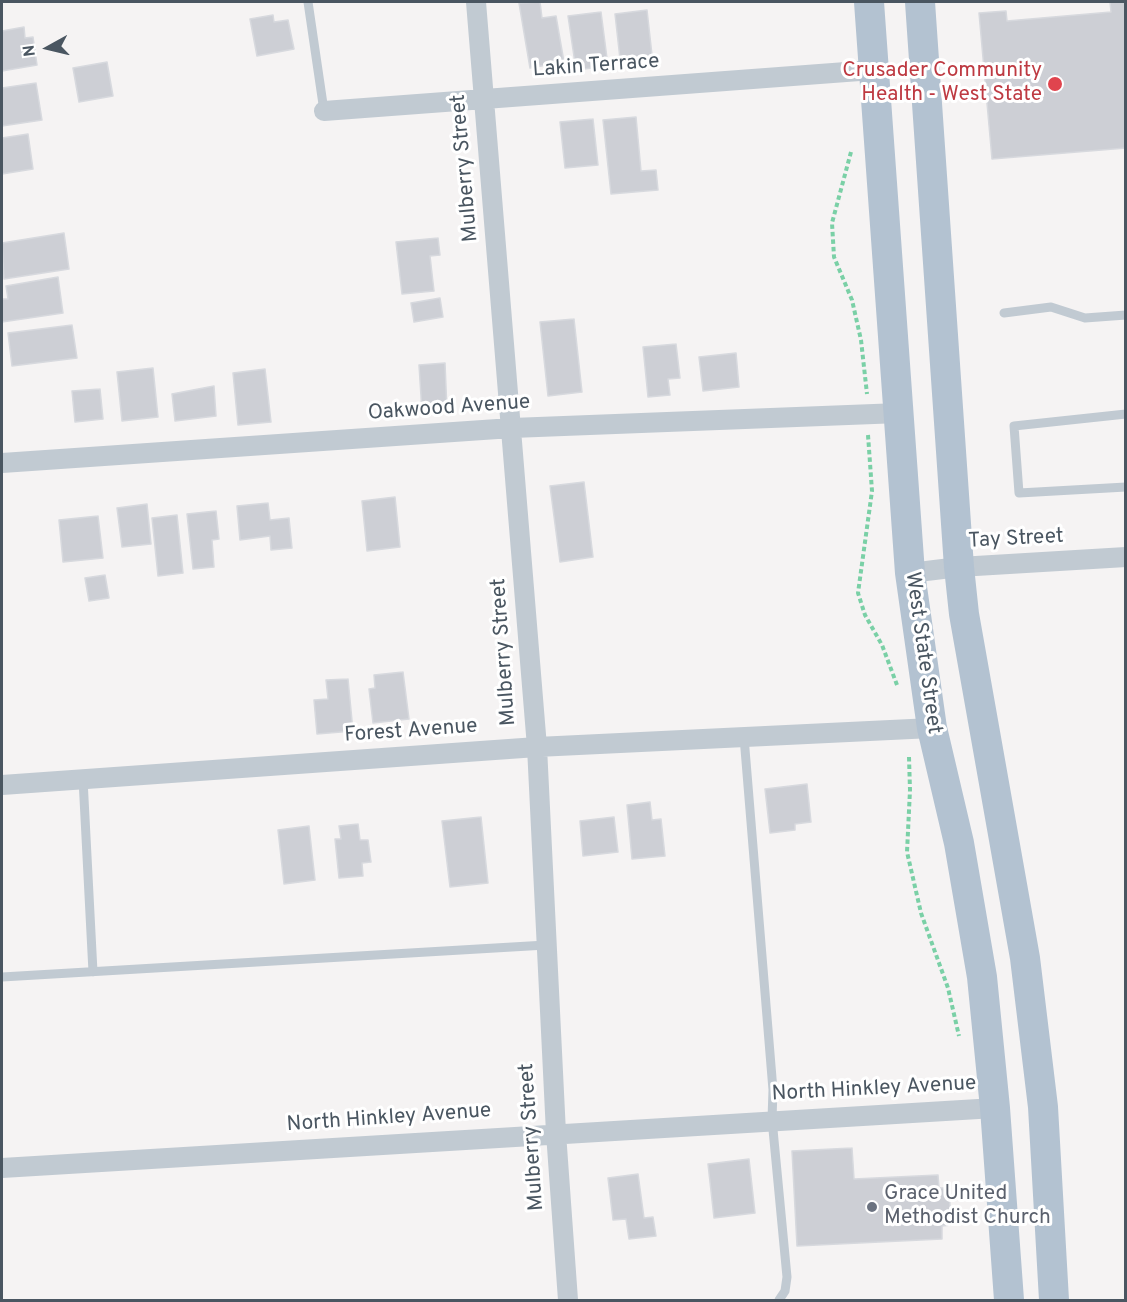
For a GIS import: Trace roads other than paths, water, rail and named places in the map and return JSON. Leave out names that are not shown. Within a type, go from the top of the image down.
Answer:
[{"type":"main road","name":"West State Street","points":[[869,2],[910,573],[932,728],[959,843],[980,966],[995,1108],[1009,1300]]},
{"type":"main road","points":[[920,2],[959,567],[964,614],[1027,970],[1043,1107],[1054,1300]]},
{"type":"street","name":"Mulberry Street","points":[[476,2],[537,747],[556,1133],[568,1300]]},
{"type":"street","name":"Lakin Terrace","points":[[324,111],[873,70]]},
{"type":"street","name":"Oakwood Avenue","points":[[2,463],[512,428],[900,413]]},
{"type":"street","name":"Tay Street","points":[[910,573],[959,567],[1125,557]]},
{"type":"street","name":"Forest Avenue","points":[[2,785],[537,747],[932,728]]},
{"type":"street","name":"North Hinkley Avenue","points":[[2,1168],[772,1119],[995,1108]]},
{"type":"lane","points":[[308,2],[324,111]]},
{"type":"lane","points":[[1004,313],[1051,307],[1085,318],[1125,315]]},
{"type":"lane","points":[[1125,414],[1014,426],[1019,493],[1125,487]]},
{"type":"lane","points":[[744,737],[773,1090],[772,1119],[787,1277],[785,1291],[779,1300]]},
{"type":"lane","points":[[83,779],[93,972]]},
{"type":"lane","points":[[2,977],[546,945]]},
{"type":"place","name":"Crusader Community Health - West State","points":[[1055,84]]},
{"type":"place","name":"Grace United Methodist Church","points":[[872,1207]]}]
